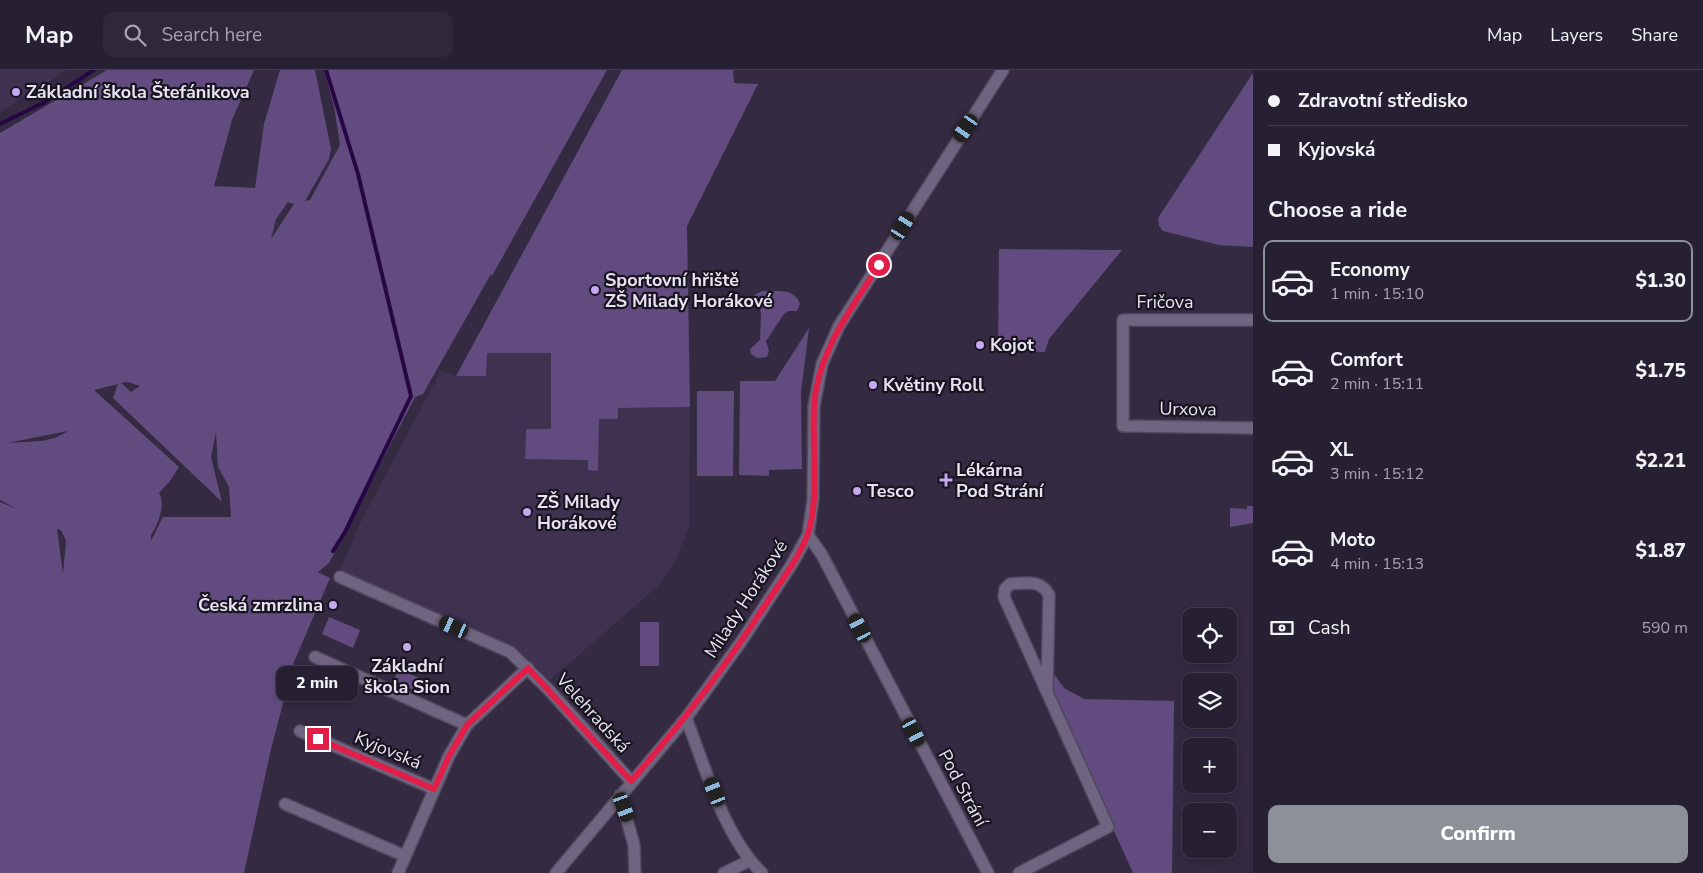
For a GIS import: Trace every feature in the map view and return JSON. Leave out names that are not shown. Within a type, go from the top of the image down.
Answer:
[{"type":"street","name":"Milady Horákové","points":[[556,873],[631,781],[686,718],[742,642],[792,564],[808,534],[813,500],[814,406],[822,364],[839,326],[1004,70]]},
{"type":"street","name":"Fričova","points":[[1123,426],[1123,320],[1253,320]]},
{"type":"street","name":"Urxova","points":[[1123,426],[1253,428]]},
{"type":"street","name":"Pod Strání","points":[[808,534],[822,555],[988,873]]},
{"type":"street","name":"Velehradská","points":[[340,577],[510,652],[528,668],[631,781]]},
{"type":"street","points":[[1019,873],[1108,827],[1004,597],[1005,589],[1010,584],[1039,584],[1046,588],[1049,595],[1047,692]]},
{"type":"street","points":[[314,658],[467,725]]},
{"type":"street","name":"Kyjovská","points":[[398,873],[449,756],[467,725],[528,668]]},
{"type":"street","points":[[686,718],[730,828],[749,861],[762,873]]},
{"type":"street","name":"Kyjovská","points":[[300,731],[434,789]]},
{"type":"street","points":[[620,795],[634,845],[635,873]]},
{"type":"street","points":[[285,804],[405,856]]},
{"type":"street","points":[[724,873],[749,861]]},
{"type":"shaded area","name":"Základní škola Štefánikova","points":[[0,70],[67,70],[0,112]]},
{"type":"shaded area","points":[[107,70],[254,70],[232,120],[214,186],[255,188],[264,124],[280,70],[315,70],[331,149],[329,159],[305,201],[310,200],[340,145],[334,106],[324,70],[607,70],[492,276],[491,274],[423,394],[415,397],[329,563],[318,572],[330,578],[294,662],[271,749],[244,873],[0,873],[0,502],[19,510],[0,500],[0,133]],"holes":[[[288,202],[294,204],[271,239],[276,219]],[[128,382],[140,386],[131,392],[121,383]],[[118,384],[113,398],[222,502],[211,457],[216,432],[218,467],[229,487],[231,517],[163,517],[151,541],[151,535],[156,526],[162,503],[159,493],[179,467],[94,390]],[[68,431],[55,438],[41,441],[7,443]],[[57,529],[61,530],[66,541],[63,574]]]},
{"type":"shaded area","name":"Sportovní hřiště ZŠ Milady Horákové","points":[[622,70],[733,70],[734,83],[758,84],[687,226],[690,407],[618,408],[618,419],[599,419],[598,471],[588,470],[588,460],[525,459],[526,429],[551,429],[551,353],[487,353],[486,376],[456,376]]},
{"type":"shaded area","points":[[1253,73],[1253,247],[1219,245],[1163,231],[1159,226],[1158,218]]},
{"type":"shaded area","points":[[999,249],[1122,250],[1049,339],[1045,352],[998,351]]},
{"type":"shaded area","points":[[762,291],[789,293],[794,295],[800,304],[797,311],[789,311],[784,314],[766,341],[769,351],[767,357],[757,358],[751,354],[750,349],[760,340],[761,314],[760,309],[751,302],[754,295]]},
{"type":"shaded area","points":[[809,328],[801,392],[802,469],[769,470],[769,476],[739,475],[740,381],[775,381]]},
{"type":"shaded area","name":"ZŠ Milady Horákové","points":[[486,353],[552,353],[551,429],[525,435],[525,459],[588,459],[588,470],[598,471],[599,418],[618,408],[690,407],[689,527],[673,566],[658,586],[550,680],[529,661],[507,647],[340,570],[363,517],[441,371],[456,376],[486,376]]},
{"type":"shaded area","points":[[697,391],[734,391],[733,476],[697,476]]},
{"type":"shaded area","points":[[1247,506],[1253,506],[1253,523],[1230,527],[1230,508],[1247,509]]},
{"type":"shaded area","points":[[329,617],[360,630],[353,648],[322,634]]},
{"type":"shaded area","points":[[640,622],[659,622],[659,666],[640,666]]},
{"type":"shaded area","points":[[399,669],[428,682],[422,694],[393,681]]},
{"type":"shaded area","points":[[1054,674],[1064,688],[1084,699],[1174,701],[1172,873],[1133,873],[1053,696]]},
{"type":"waterway","points":[[0,124],[43,103],[94,70]]},
{"type":"waterway","points":[[326,70],[358,174],[411,396],[345,532],[333,551]]},
{"type":"place","name":"Základní škola Štefánikova","points":[[16,92]]},
{"type":"place","name":"Sportovní hřiště ZŠ Milady Horákové","points":[[595,290]]},
{"type":"place","name":"Kojot","points":[[980,345]]},
{"type":"place","name":"Květiny Roll","points":[[873,385]]},
{"type":"place","name":"Lékárna Pod Strání","points":[[946,480]]},
{"type":"place","name":"Tesco","points":[[857,491]]},
{"type":"place","name":"ZŠ Milady Horákové","points":[[527,512]]},
{"type":"place","name":"Česká zmrzlina","points":[[333,605]]},
{"type":"place","name":"Základní škola Sion","points":[[407,647]]},
{"type":"route","points":[[318,739],[434,789],[449,756],[467,725],[528,668],[631,781],[686,718],[742,642],[792,564],[808,534],[813,500],[814,406],[822,364],[839,326],[879,265]]}]
